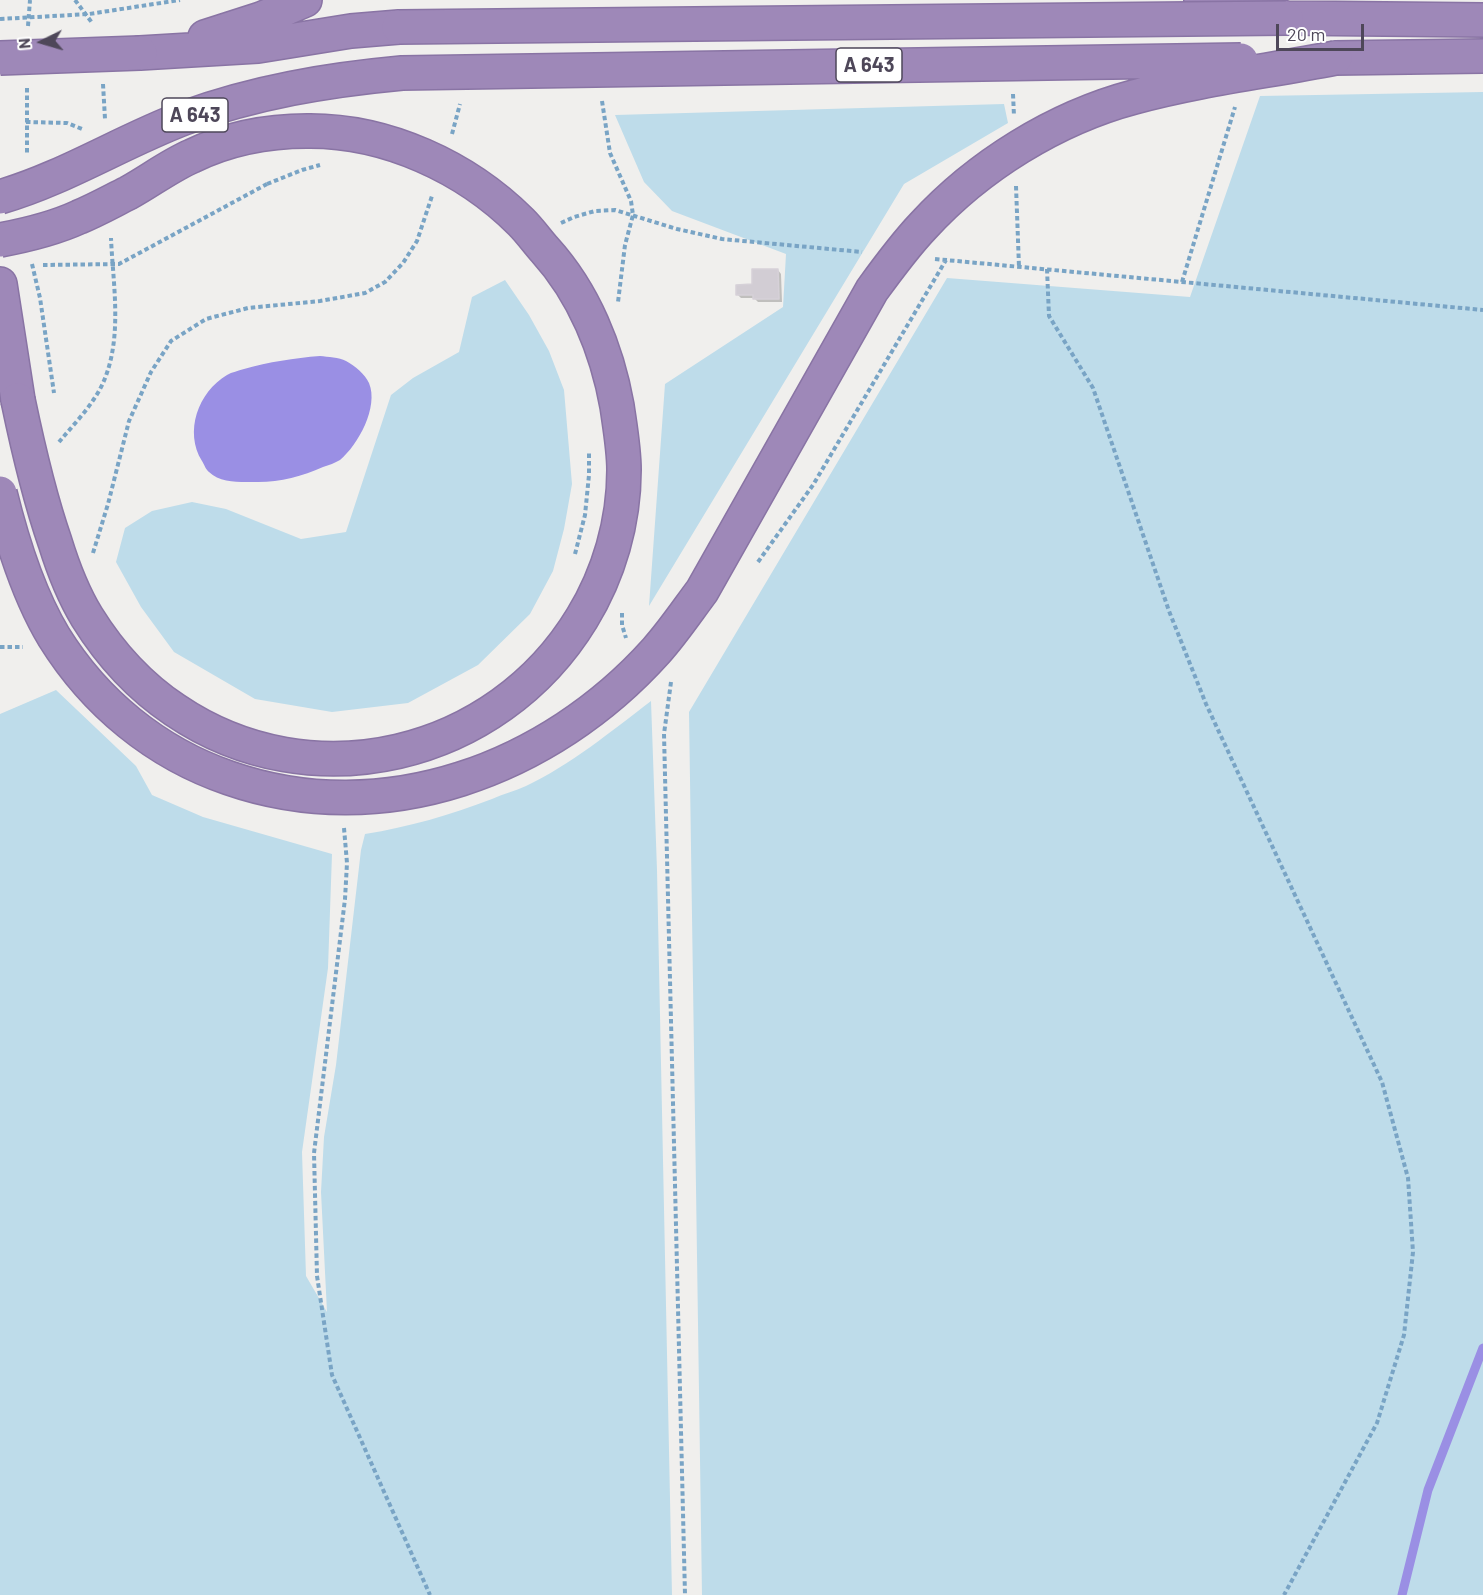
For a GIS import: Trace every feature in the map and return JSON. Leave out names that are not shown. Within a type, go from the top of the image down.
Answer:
[{"type":"highway","points":[[140,53],[217,34],[261,19],[305,0]]},
{"type":"highway","points":[[1201,0],[1286,18]]},
{"type":"highway","name":"A 643","points":[[0,58],[258,46],[351,31],[399,27],[1286,18],[1483,20]]},
{"type":"highway","name":"A 643","points":[[0,197],[60,175],[192,115],[299,85],[351,77],[402,73],[1483,56]]},
{"type":"highway","points":[[0,494],[24,572],[37,605],[54,636],[73,665],[96,692],[149,739],[211,772],[267,789],[313,796],[348,798],[383,796],[455,782],[490,768],[558,733],[608,697],[656,651],[702,591],[872,290],[923,225],[953,196],[1019,147],[1093,111],[1173,88],[1335,58]]},
{"type":"highway","points":[[0,240],[45,230],[79,217],[127,193],[194,154],[242,139],[271,133],[310,131],[349,134],[387,142],[424,156],[459,174],[491,196],[520,221],[555,260],[578,296],[599,339],[612,382],[620,425],[624,469],[620,514],[610,557],[594,599],[571,637],[542,671],[509,701],[472,725],[431,743],[388,754],[344,759],[299,757],[256,748],[194,722],[175,711],[140,683],[110,651],[85,614],[65,573],[43,509],[18,400],[12,274]]},
{"type":"path","points":[[0,19],[89,14],[180,0]]},
{"type":"path","points":[[452,135],[460,101]]},
{"type":"path","points":[[1182,282],[1235,106]]},
{"type":"path","points":[[26,122],[67,123],[84,130]]},
{"type":"path","points":[[605,127],[610,153],[631,201],[633,215]]},
{"type":"path","points":[[12,274],[119,264],[267,184],[322,164]]},
{"type":"path","points":[[99,532],[129,421],[151,372],[171,340],[206,319],[248,308],[365,294],[385,282],[404,263],[417,241],[435,188]]},
{"type":"path","points":[[557,227],[574,217],[615,210],[677,229],[722,239],[870,253]]},
{"type":"path","points":[[57,445],[92,401],[110,363],[115,314],[111,233]]},
{"type":"path","points":[[924,258],[1483,310]]},
{"type":"path","points":[[30,259],[40,298],[54,393]]},
{"type":"path","points":[[752,570],[813,485],[946,260]]},
{"type":"path","points":[[1047,269],[1049,315],[1093,388],[1169,611],[1206,704],[1382,1082],[1408,1178],[1413,1252],[1404,1335],[1377,1423],[1284,1595]]},
{"type":"path","points":[[574,560],[585,515],[589,446]]},
{"type":"path","points":[[677,673],[670,683],[664,734],[685,1595]]},
{"type":"path","points":[[344,821],[347,863],[345,899],[314,1152],[317,1276],[332,1375],[430,1595]]},
{"type":"shaded area","points":[[1483,92],[1483,1595],[702,1595],[689,712],[947,278],[1190,297],[1260,96]]},
{"type":"shaded area","points":[[1004,104],[1008,123],[904,184],[649,606],[665,384],[783,307],[786,254],[672,211],[644,182],[615,115]]},
{"type":"shaded area","points":[[505,280],[529,315],[549,351],[564,390],[572,484],[553,571],[530,614],[478,665],[408,703],[332,712],[255,699],[174,652],[141,607],[116,562],[125,528],[152,511],[192,502],[226,509],[301,539],[346,532],[391,395],[413,378],[459,352],[472,297]]},
{"type":"shaded area","points":[[320,356],[346,361],[359,370],[369,383],[371,403],[369,414],[360,435],[347,453],[338,461],[289,479],[242,482],[213,476],[202,461],[194,438],[197,413],[208,392],[217,382],[231,373],[282,361]]},
{"type":"shaded area","points":[[56,690],[136,766],[152,795],[203,817],[332,854],[328,968],[302,1152],[306,1276],[327,1312],[321,1192],[324,1137],[336,1065],[361,850],[365,834],[445,815],[526,786],[574,758],[651,701],[657,870],[672,1595],[0,1595],[0,714]]},
{"type":"building","points":[[752,269],[778,269],[779,299],[753,299],[753,295],[736,295],[736,285],[752,284]]},
{"type":"waterway","points":[[1402,1595],[1428,1490],[1483,1348]]}]
